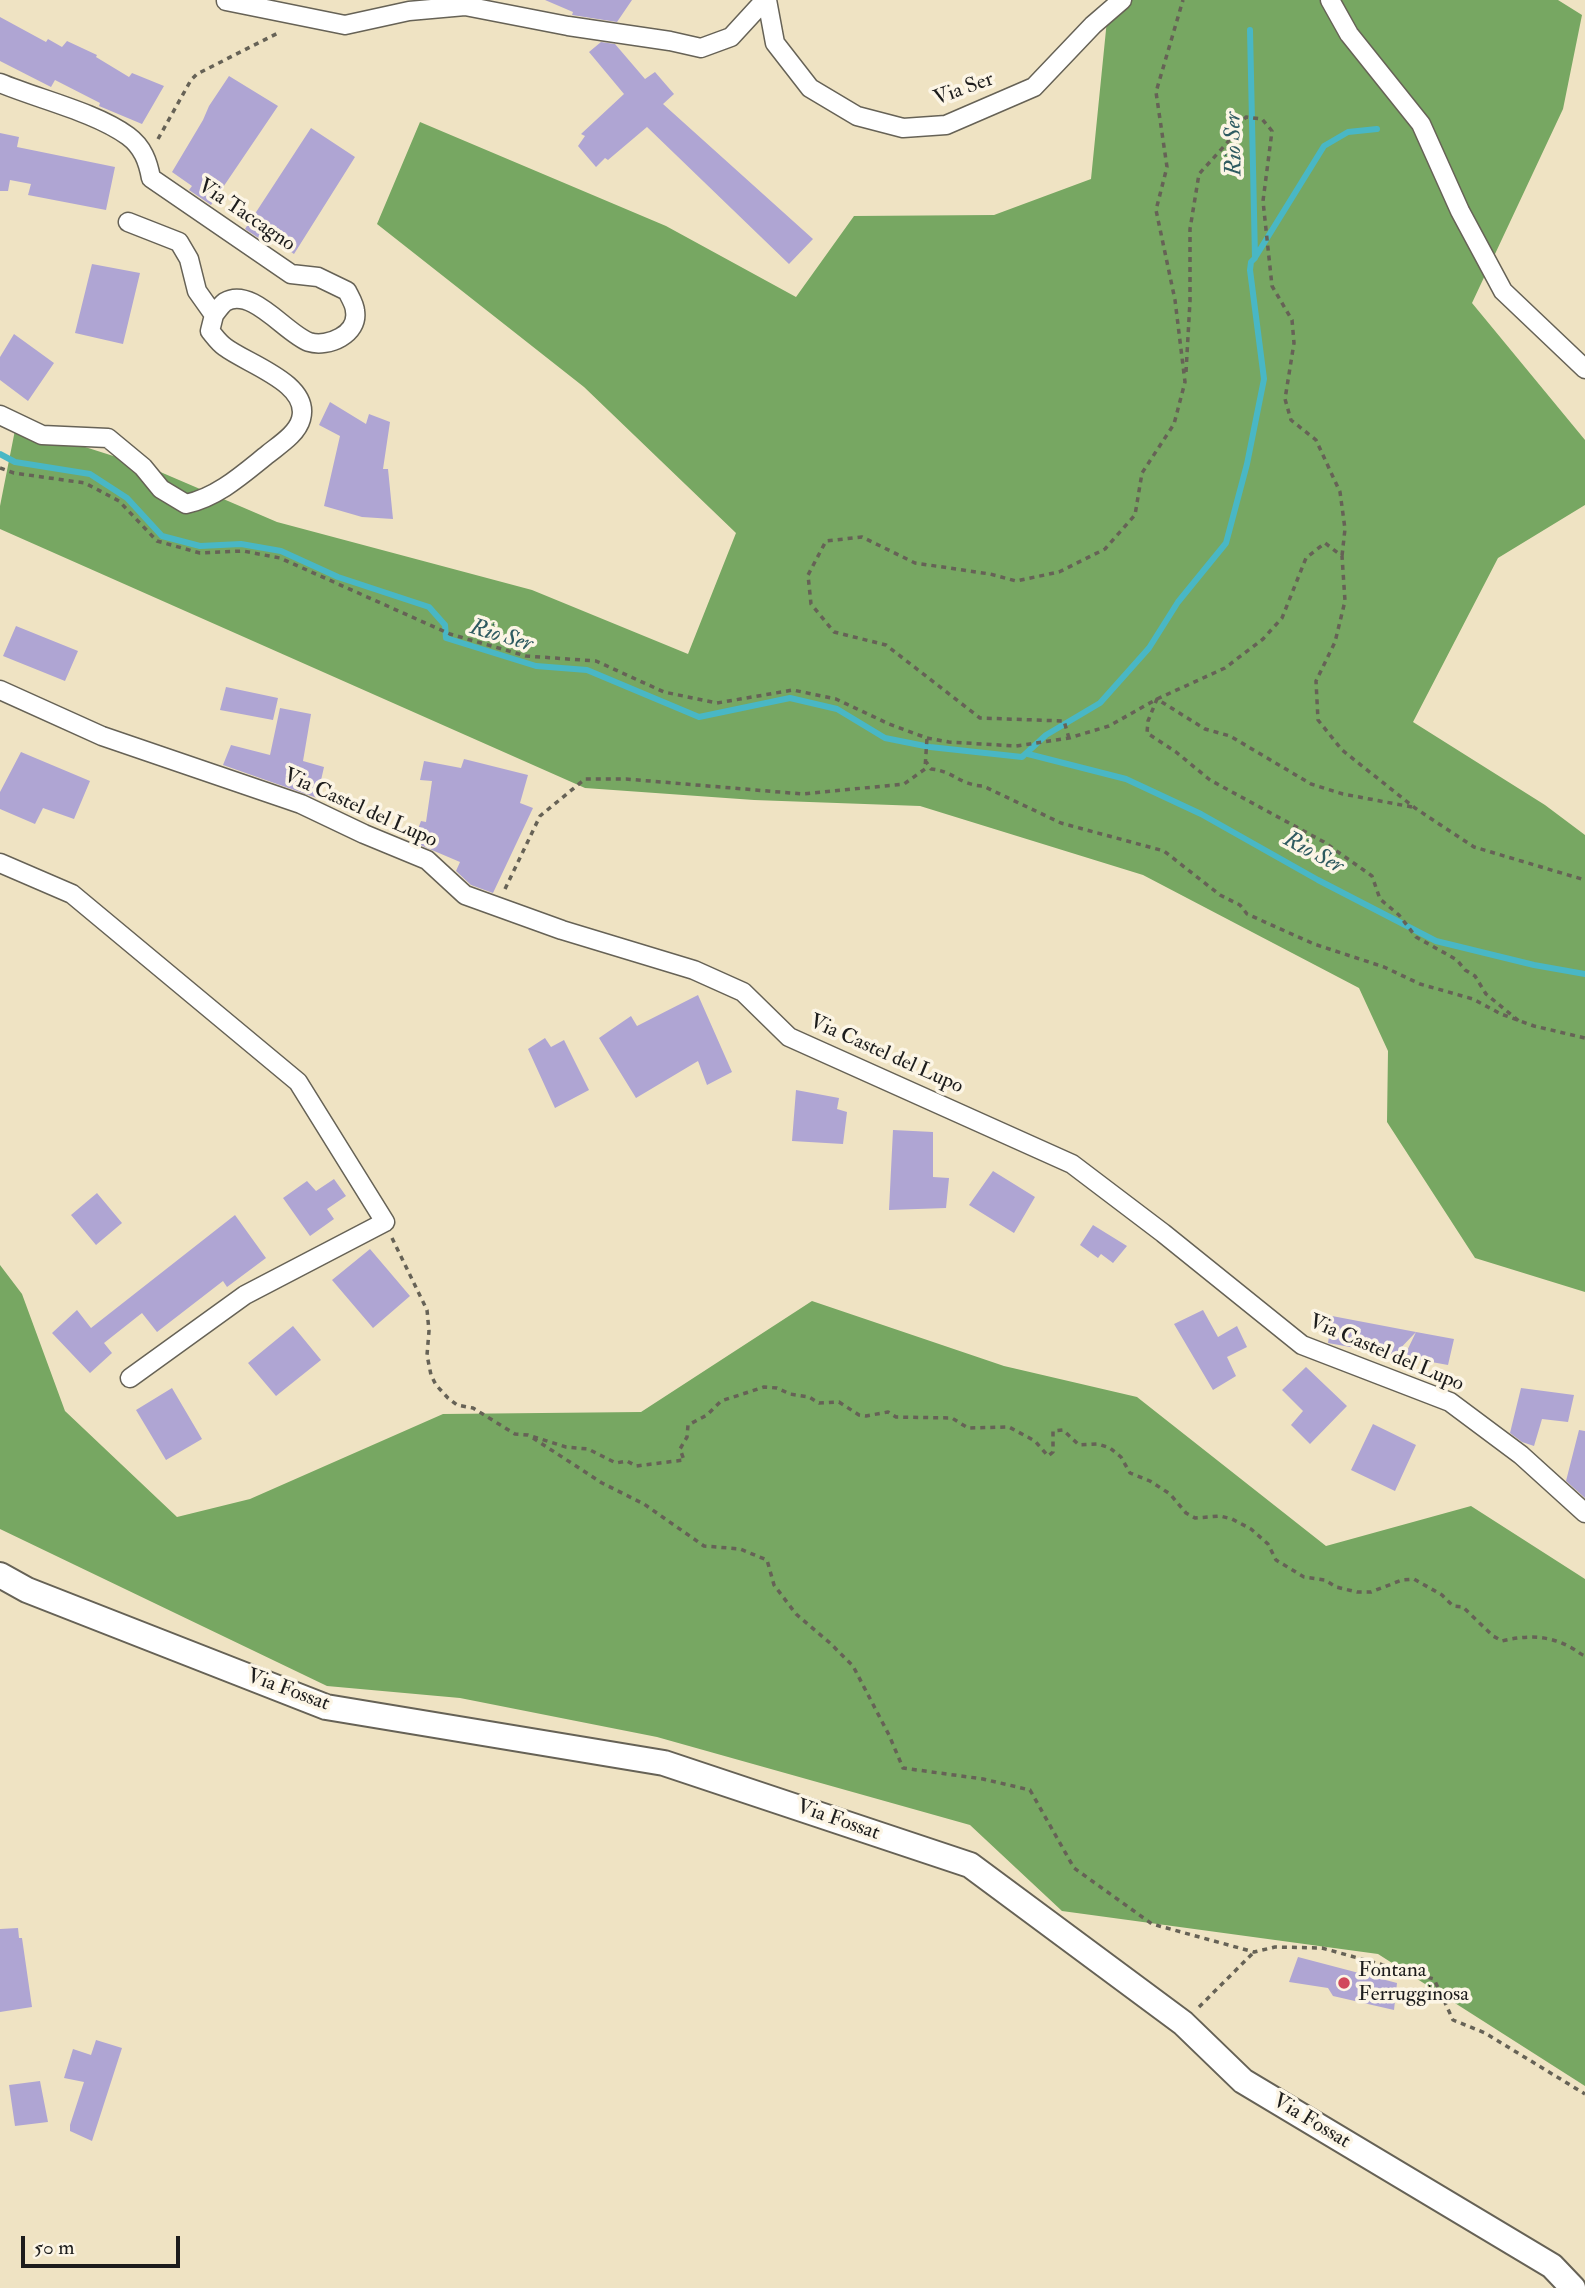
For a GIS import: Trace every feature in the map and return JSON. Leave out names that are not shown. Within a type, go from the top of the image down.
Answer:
[{"type":"street","name":"Via Ser","points":[[766,0],[775,43],[810,88],[856,116],[903,128],[946,125],[1034,87],[1093,25],[1122,0]]},
{"type":"street","name":"Via Ser","points":[[226,1],[345,25],[409,11],[465,6],[701,48],[731,37],[766,0]]},
{"type":"street","points":[[1330,0],[1349,34],[1421,124],[1460,211],[1503,291],[1585,369]]},
{"type":"street","name":"Via Taccagno","points":[[0,83],[97,120],[128,136],[148,160],[151,178],[291,274],[318,277],[347,291],[356,312],[353,327],[337,341],[310,342],[256,305],[242,299],[225,302],[214,314]]},
{"type":"street","points":[[0,415],[42,435],[108,438],[143,467],[161,489],[186,504],[201,501],[243,474],[293,432],[301,419],[301,400],[289,385],[223,346],[210,331],[214,314],[197,291],[189,259],[179,242],[128,222]]},
{"type":"street","name":"Via Castel del Lupo","points":[[0,690],[102,736],[300,804],[427,860],[465,895],[562,930],[694,970],[743,992],[789,1037],[1072,1164],[1302,1345],[1450,1402],[1521,1455],[1585,1513]]},
{"type":"street","points":[[0,863],[72,894],[298,1082],[385,1222],[245,1295],[130,1378]]},
{"type":"street","name":"Via Fossat","points":[[0,1575],[27,1590],[326,1707],[664,1763],[970,1865],[1183,2023],[1243,2081],[1552,2266],[1573,2288]]},
{"type":"path","points":[[1183,0],[1156,92],[1167,167],[1156,210],[1175,300],[1185,382]]},
{"type":"path","points":[[148,160],[191,80],[197,74],[282,31]]},
{"type":"path","points":[[1069,738],[1064,721],[980,718],[886,645],[834,632],[810,604],[807,575],[826,541],[862,537],[915,563],[990,574],[1016,581],[1059,572],[1105,549],[1135,515],[1142,473],[1174,424],[1185,382],[1190,301],[1190,229],[1199,174],[1246,117],[1262,119],[1272,131],[1263,201],[1272,286],[1292,320],[1294,343],[1285,399],[1291,420],[1315,440],[1340,492],[1345,528],[1342,555],[1345,601],[1335,642],[1316,681],[1318,720],[1342,750],[1415,808],[1475,847],[1585,880]]},
{"type":"path","points":[[0,468],[14,473],[85,483],[119,501],[157,541],[200,553],[243,551],[280,558],[450,634],[526,656],[596,661],[664,692],[717,703],[793,690],[836,699],[926,740],[949,742],[1016,746],[1069,738],[1109,726],[1157,699],[1225,668],[1263,639],[1282,618],[1306,558],[1325,542],[1342,555]]},
{"type":"path","points":[[1157,699],[1205,729],[1230,736],[1311,784],[1343,794],[1415,808]]},
{"type":"path","points":[[1157,699],[1148,721],[1147,733],[1210,780],[1324,842],[1371,876],[1380,899],[1399,915],[1416,937],[1457,960],[1465,970],[1475,976],[1486,994],[1519,1021]]},
{"type":"path","points":[[497,907],[540,816],[584,779],[626,779],[803,794],[904,784],[925,769],[926,740]]},
{"type":"path","points":[[925,760],[931,769],[944,770],[971,786],[983,786],[1061,823],[1164,851],[1220,895],[1240,905],[1247,915],[1314,944],[1384,967],[1420,984],[1473,999],[1519,1021],[1576,1038],[1585,1038]]},
{"type":"path","points":[[385,1222],[427,1310],[427,1355],[436,1385],[457,1405],[473,1408],[515,1434],[588,1450],[616,1463],[627,1461],[636,1466],[684,1460],[680,1449],[687,1437],[688,1425],[707,1415],[721,1401],[764,1387],[809,1397],[820,1403],[839,1402],[859,1415],[888,1412],[896,1417],[951,1418],[968,1428],[1009,1427],[1035,1441],[1048,1456],[1053,1452],[1053,1431],[1063,1430],[1079,1445],[1098,1444],[1110,1448],[1121,1457],[1130,1474],[1150,1480],[1170,1494],[1186,1513],[1195,1518],[1232,1518],[1251,1529],[1268,1544],[1276,1560],[1304,1577],[1325,1580],[1336,1587],[1357,1592],[1371,1592],[1402,1580],[1414,1580],[1442,1595],[1453,1606],[1463,1607],[1493,1636],[1502,1641],[1522,1636],[1537,1636],[1569,1646],[1585,1656]]},
{"type":"path","points":[[528,1435],[602,1483],[644,1504],[704,1546],[740,1549],[767,1560],[774,1585],[796,1615],[853,1666],[903,1768],[983,1779],[1030,1790],[1074,1868],[1152,1924],[1254,1952],[1275,1947],[1322,1948],[1434,1979],[1453,2020],[1485,2033],[1585,2094]]},
{"type":"path","points":[[1183,2023],[1254,1952]]},
{"type":"green space","points":[[1109,0],[1558,0],[1582,15],[1563,109],[1472,303],[1585,440],[1585,505],[1498,558],[1413,722],[1545,805],[1585,835],[1585,1292],[1475,1258],[1387,1122],[1388,1051],[1359,988],[1143,875],[920,806],[754,800],[585,788],[0,529],[0,506],[16,425],[151,468],[277,522],[532,590],[688,654],[736,533],[584,387],[377,224],[420,122],[666,226],[796,297],[854,216],[994,215],[1091,179]]},
{"type":"green space","points":[[0,1265],[22,1294],[65,1411],[177,1517],[250,1499],[443,1414],[641,1412],[812,1301],[1004,1366],[1137,1397],[1326,1546],[1471,1506],[1585,1579],[1585,2086],[1378,1954],[1062,1911],[970,1825],[657,1737],[460,1698],[327,1686],[0,1529]]},
{"type":"building","points":[[545,0],[632,0],[617,22],[572,15],[573,12]]},
{"type":"building","points":[[0,17],[46,42],[48,39],[62,47],[67,41],[97,55],[96,57],[129,77],[132,73],[164,86],[142,124],[99,106],[100,103],[55,80],[51,87],[0,61]]},
{"type":"building","points":[[601,42],[615,44],[645,79],[655,72],[674,94],[663,104],[813,239],[789,264],[647,127],[596,167],[578,146],[585,136],[581,134],[624,94],[589,52]]},
{"type":"building","points":[[229,76],[278,106],[211,205],[189,190],[192,186],[172,172]]},
{"type":"building","points":[[311,128],[355,157],[294,254],[273,239],[269,245],[245,229]]},
{"type":"building","points":[[0,133],[19,137],[17,147],[115,167],[106,210],[28,195],[31,184],[10,180],[8,191],[0,191]]},
{"type":"building","points":[[92,264],[140,273],[123,344],[75,333]]},
{"type":"building","points":[[14,334],[54,363],[28,401],[0,380],[0,357]]},
{"type":"building","points":[[330,402],[366,424],[369,414],[390,422],[383,469],[388,469],[393,519],[362,517],[324,506],[340,436],[319,425]]},
{"type":"building","points":[[16,626],[78,651],[65,681],[3,656]]},
{"type":"building","points":[[226,687],[278,698],[273,720],[220,710]]},
{"type":"building","points":[[280,708],[311,714],[303,761],[324,767],[317,798],[223,765],[231,745],[270,755]]},
{"type":"building","points":[[21,752],[90,781],[74,819],[43,808],[35,824],[0,809],[0,792]]},
{"type":"building","points":[[464,759],[528,775],[520,803],[533,808],[493,893],[471,885],[456,871],[460,862],[413,842],[421,821],[426,822],[432,781],[420,780],[424,761],[461,768]]},
{"type":"building","points":[[698,995],[732,1072],[707,1085],[698,1061],[636,1098],[599,1038],[631,1016],[637,1026]]},
{"type":"building","points":[[545,1038],[551,1047],[564,1040],[589,1090],[555,1108],[528,1049]]},
{"type":"building","points":[[796,1090],[839,1098],[837,1109],[847,1112],[843,1144],[792,1141]]},
{"type":"building","points":[[893,1130],[933,1132],[933,1177],[949,1178],[946,1208],[889,1210]]},
{"type":"building","points":[[993,1171],[1035,1197],[1014,1233],[969,1205]]},
{"type":"building","points":[[334,1179],[346,1196],[327,1209],[334,1219],[310,1236],[283,1198],[307,1181],[316,1191]]},
{"type":"building","points":[[97,1193],[122,1223],[96,1245],[71,1215]]},
{"type":"building","points":[[235,1215],[266,1258],[227,1287],[223,1281],[157,1332],[142,1313],[104,1343],[112,1353],[90,1373],[52,1333],[77,1310],[91,1328]]},
{"type":"building","points":[[1093,1225],[1127,1246],[1113,1263],[1101,1254],[1098,1258],[1080,1245]]},
{"type":"building","points":[[370,1249],[410,1296],[373,1328],[332,1280]]},
{"type":"building","points":[[1203,1310],[1218,1337],[1237,1326],[1247,1347],[1227,1357],[1236,1376],[1213,1390],[1174,1324]]},
{"type":"building","points":[[1332,1316],[1416,1332],[1394,1355],[1328,1343]]},
{"type":"building","points":[[293,1326],[321,1360],[276,1396],[248,1363]]},
{"type":"building","points":[[1416,1332],[1454,1339],[1448,1365],[1404,1357]]},
{"type":"building","points":[[1306,1367],[1347,1406],[1310,1444],[1291,1425],[1303,1411],[1282,1390]]},
{"type":"building","points":[[172,1388],[202,1439],[166,1460],[136,1410]]},
{"type":"building","points":[[1521,1388],[1574,1395],[1568,1422],[1542,1419],[1534,1446],[1522,1442],[1510,1433]]},
{"type":"building","points":[[1373,1424],[1416,1445],[1395,1491],[1351,1470]]},
{"type":"building","points":[[1579,1430],[1585,1431],[1585,1498],[1566,1481]]},
{"type":"building","points":[[18,1928],[19,1938],[22,1938],[32,2007],[0,2012],[0,1929]]},
{"type":"building","name":"Fontana Ferrugginosa","points":[[1298,1957],[1397,1983],[1394,2010],[1333,1996],[1328,1988],[1289,1982]]},
{"type":"building","points":[[96,2040],[122,2048],[92,2141],[70,2131],[84,2082],[64,2078],[73,2049],[91,2055]]},
{"type":"building","points":[[40,2081],[48,2122],[15,2126],[9,2085]]},
{"type":"waterway","name":"Rio Ser","points":[[0,454],[15,462],[90,474],[127,498],[162,536],[200,546],[241,544],[281,551],[338,577],[429,607],[445,625],[446,638],[536,666],[587,670],[699,717],[790,698],[837,709],[885,738],[930,747],[1022,757],[1046,735],[1100,703],[1149,648],[1178,602],[1226,543],[1247,464],[1264,379],[1250,270],[1251,262],[1255,258],[1250,30]]},
{"type":"waterway","name":"Rio Ser","points":[[1256,256],[1324,146],[1348,132],[1377,129]]},
{"type":"waterway","name":"Rio Ser","points":[[1028,754],[1126,779],[1201,814],[1318,880],[1436,941],[1534,965],[1585,974]]},
{"type":"place","name":"Fontana Ferrugginosa","points":[[1344,1983]]}]
